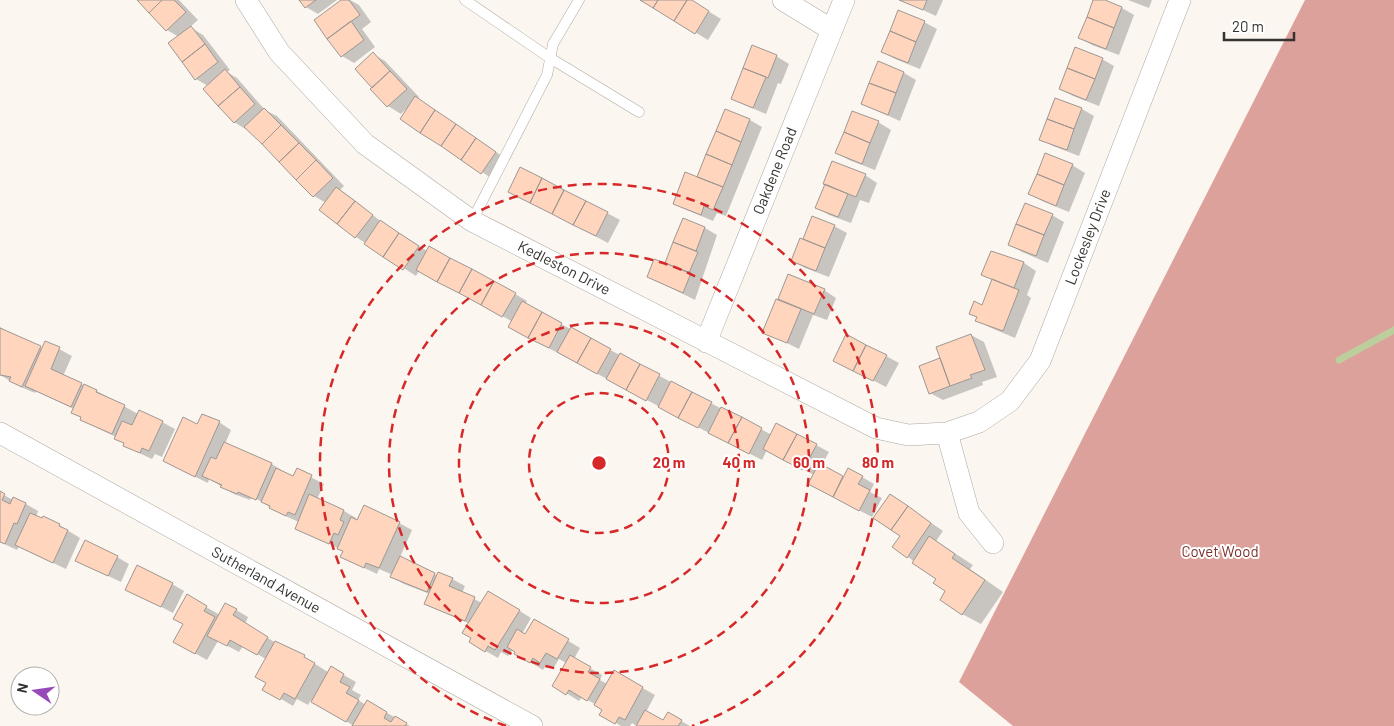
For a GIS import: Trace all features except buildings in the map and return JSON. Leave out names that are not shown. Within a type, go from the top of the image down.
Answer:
[{"type":"street","name":"Kedleston Drive","points":[[246,0],[279,52],[365,144],[472,221],[876,428],[908,435],[947,433]]},
{"type":"street","points":[[783,0],[832,30]]},
{"type":"street","name":"Oakdene Road","points":[[706,342],[844,0]]},
{"type":"street","name":"Lockesley Drive","points":[[947,433],[978,422],[1010,401],[1040,361],[1180,0]]},
{"type":"street","name":"Sutherland Avenue","points":[[0,433],[532,726]]},
{"type":"street","points":[[947,433],[969,513],[992,543]]},
{"type":"lane","points":[[465,0],[550,58],[639,112]]},
{"type":"lane","points":[[472,221],[547,74],[553,44],[579,0]]},
{"type":"green space","name":"Covet Wood","points":[[1305,0],[1394,0],[1394,726],[1013,726],[959,682]]},
{"type":"waterway","points":[[1339,360],[1394,330]]}]
